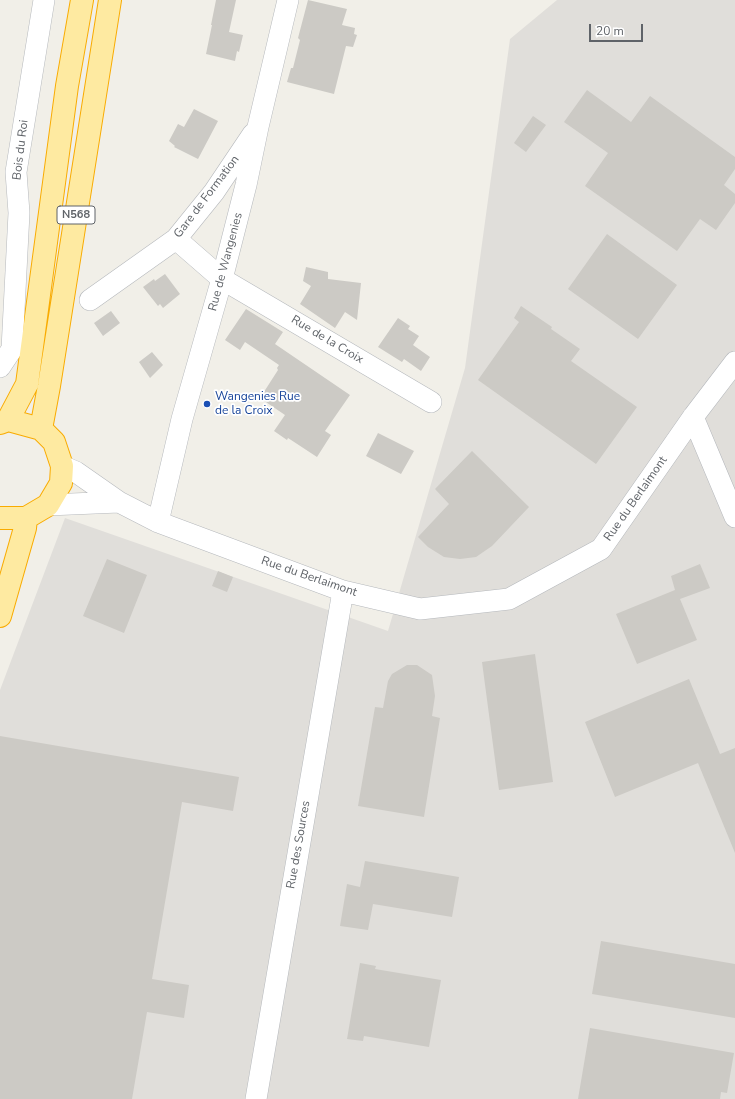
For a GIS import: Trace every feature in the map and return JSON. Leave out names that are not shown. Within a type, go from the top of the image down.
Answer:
[{"type":"highway","name":"N568","points":[[82,0],[67,86],[27,384],[4,422],[41,429],[110,0]]},
{"type":"highway","points":[[0,518],[26,518],[48,505],[61,484],[62,466],[54,442],[41,429]]},
{"type":"highway","points":[[0,616],[25,528],[26,518]]},
{"type":"street","name":"Bois du Roi","points":[[0,367],[12,349],[19,213],[16,172],[44,0]]},
{"type":"street","name":"Rue de Wangenies","points":[[158,522],[182,418],[222,279],[246,185],[288,0]]},
{"type":"street","name":"Gare de Formation","points":[[90,300],[176,239],[214,192],[258,127]]},
{"type":"street","name":"Rue de la Croix","points":[[176,239],[222,279],[431,402]]},
{"type":"street","name":"Rue du Berlaimont","points":[[62,466],[76,472],[119,502],[158,522],[343,591],[420,609],[508,599],[601,549],[693,417],[735,362]]},
{"type":"street","points":[[693,417],[735,517]]},
{"type":"street","name":"Rue du Berlaimont","points":[[48,505],[119,502]]},
{"type":"street","name":"Rue des Sources","points":[[256,1099],[343,591]]},
{"type":"shaded area","points":[[557,0],[735,0],[735,1099],[0,1099],[0,690],[65,518],[388,631],[465,368],[510,39]]},
{"type":"building","points":[[216,0],[236,0],[229,32],[243,35],[235,61],[206,54]]},
{"type":"building","points":[[308,0],[347,9],[342,25],[355,28],[354,34],[357,35],[353,47],[346,46],[334,94],[287,82],[291,68],[293,68],[300,40],[298,38]]},
{"type":"building","points":[[587,90],[631,122],[650,96],[735,157],[735,169],[724,185],[735,194],[735,203],[716,230],[700,219],[677,251],[585,186],[608,153],[564,122]]},
{"type":"building","points":[[194,109],[218,121],[198,159],[174,147],[175,146],[169,141],[178,124],[184,127]]},
{"type":"building","points":[[533,116],[546,125],[526,152],[514,143]]},
{"type":"building","points":[[607,234],[677,285],[638,339],[568,289]]},
{"type":"building","points":[[306,267],[328,272],[328,279],[361,283],[357,320],[345,312],[335,328],[300,304],[311,286],[303,281]]},
{"type":"building","points":[[165,274],[180,294],[163,308],[160,304],[158,306],[143,287],[154,279],[155,281]]},
{"type":"building","points":[[521,306],[552,327],[551,329],[580,349],[571,361],[637,407],[596,464],[478,380],[519,322],[514,318]]},
{"type":"building","points":[[246,309],[283,332],[275,344],[350,395],[325,431],[331,435],[317,457],[288,438],[287,440],[274,431],[285,415],[260,398],[278,370],[277,368],[279,365],[245,342],[240,350],[225,340]]},
{"type":"building","points":[[111,311],[120,323],[103,336],[94,323]]},
{"type":"building","points":[[398,318],[410,326],[408,329],[419,336],[413,345],[430,357],[421,371],[404,359],[402,362],[378,347]]},
{"type":"building","points":[[152,352],[163,365],[150,378],[139,362]]},
{"type":"building","points":[[378,433],[414,451],[401,474],[366,456]]},
{"type":"building","points":[[472,451],[529,507],[492,546],[476,557],[460,559],[444,557],[428,547],[418,537],[449,504],[435,489]]},
{"type":"building","points":[[107,559],[147,575],[124,633],[83,616]]},
{"type":"building","points":[[700,564],[710,588],[680,599],[697,640],[637,664],[616,614],[675,590],[671,576]]},
{"type":"building","points":[[218,571],[233,577],[227,592],[212,586]]},
{"type":"building","points":[[535,654],[553,782],[499,790],[482,662]]},
{"type":"building","points":[[407,665],[417,665],[432,675],[435,696],[432,716],[440,718],[424,817],[358,806],[375,707],[383,708],[388,681],[392,674]]},
{"type":"building","points":[[689,679],[720,754],[735,748],[735,853],[698,763],[615,797],[585,722]]},
{"type":"building","points":[[0,736],[239,777],[233,811],[182,802],[152,979],[189,985],[184,1018],[147,1012],[132,1099],[0,1099]]},
{"type":"building","points":[[365,861],[459,877],[452,917],[373,904],[368,930],[340,926],[347,884],[360,887]]},
{"type":"building","points":[[601,941],[735,964],[735,1018],[592,994]]},
{"type":"building","points":[[360,963],[376,966],[375,969],[441,980],[429,1047],[364,1036],[363,1041],[347,1039]]},
{"type":"building","points":[[590,1028],[734,1053],[727,1093],[721,1092],[720,1099],[578,1099]]},
{"type":"place","name":"Wangenies Rue de la Croix","points":[[207,404]]}]
